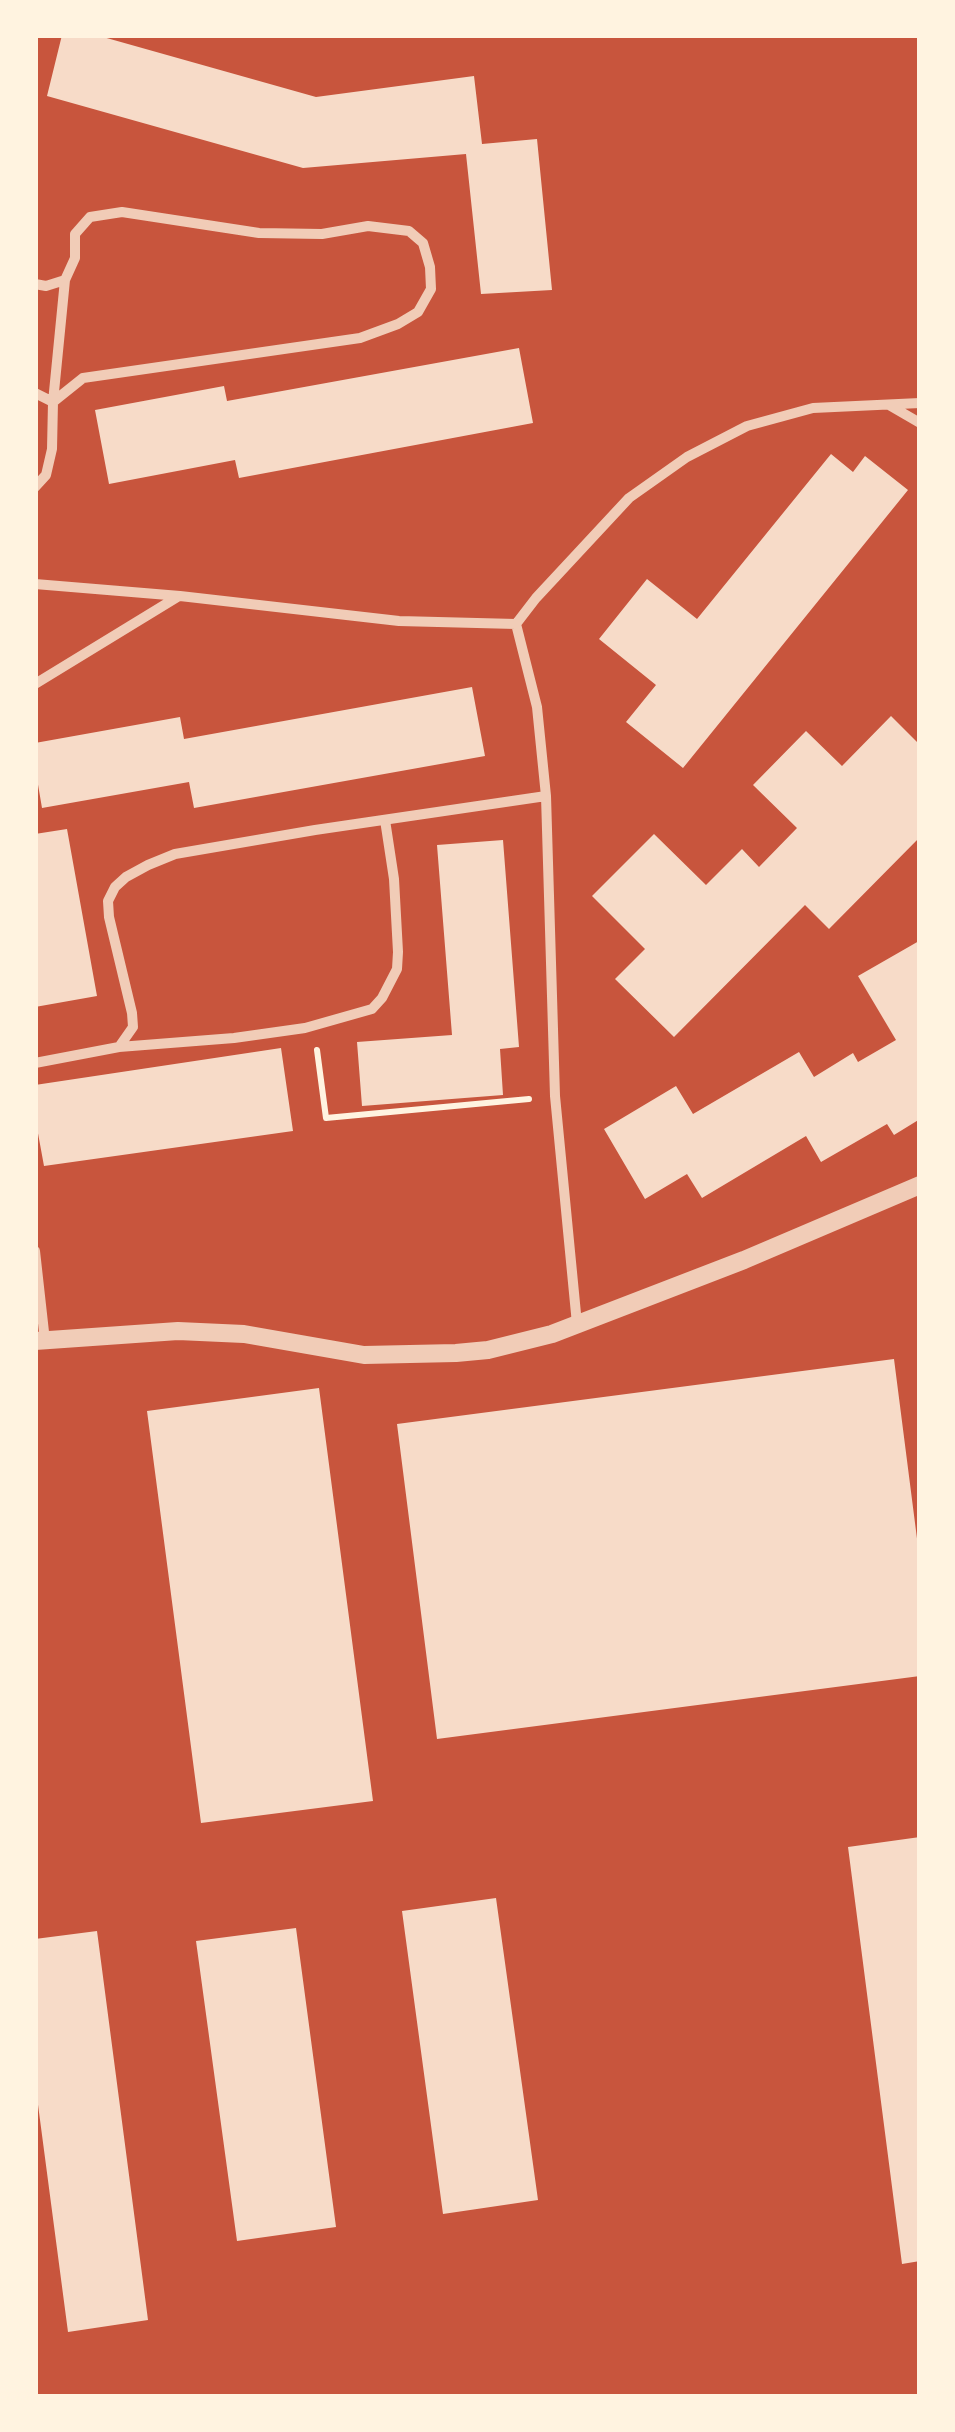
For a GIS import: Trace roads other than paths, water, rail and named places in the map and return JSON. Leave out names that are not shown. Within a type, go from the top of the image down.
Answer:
[{"type":"street","points":[[35,487],[46,475],[52,448],[53,402],[65,280],[75,258],[76,234],[90,217],[122,212],[259,234],[322,234],[368,226],[409,231],[423,243],[431,289],[418,312],[398,324],[360,338],[83,378],[53,402]]},
{"type":"street","points":[[35,284],[46,286],[65,280]]},
{"type":"street","points":[[35,392],[53,402]]},
{"type":"street","points":[[516,624],[629,498],[687,457],[747,426],[813,408],[920,403]]},
{"type":"street","points":[[888,404],[920,423]]},
{"type":"street","points":[[35,584],[400,621],[516,624]]},
{"type":"street","points":[[35,684],[180,596]]},
{"type":"street","points":[[516,624],[537,707],[546,796],[555,1096],[577,1324]]},
{"type":"street","points":[[119,1047],[133,1028],[132,1013],[108,916],[108,901],[126,877],[148,864],[175,854],[546,796]]},
{"type":"street","points":[[35,1063],[119,1047],[234,1038],[314,1026],[372,1010],[397,969],[394,880],[384,820]]},
{"type":"street","points":[[35,1250],[40,1341],[178,1331],[244,1334],[364,1355],[488,1350],[552,1334],[744,1260],[920,1185]]}]
